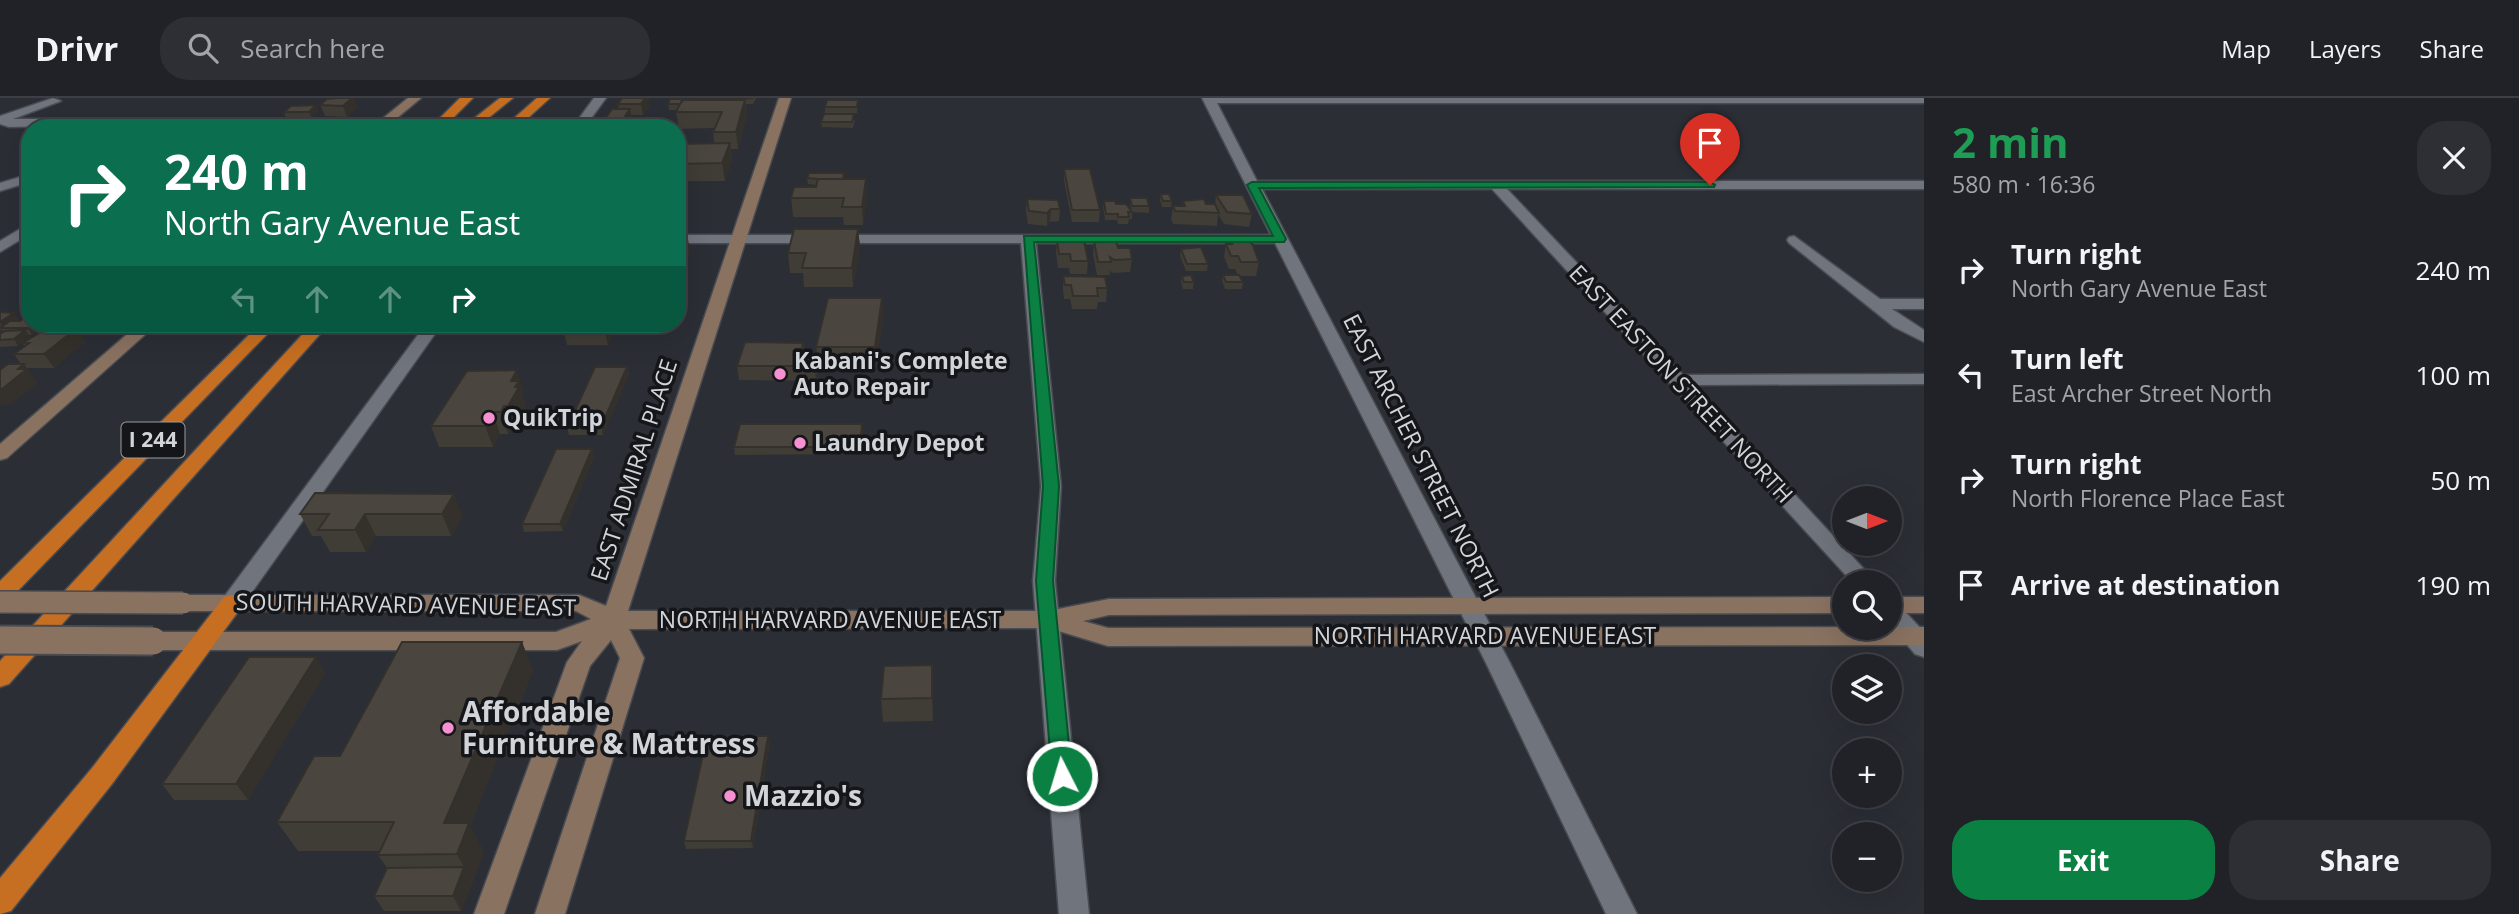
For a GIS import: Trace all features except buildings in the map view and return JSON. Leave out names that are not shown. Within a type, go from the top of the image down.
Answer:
[{"type":"highway","points":[[445,119],[467,98]]},
{"type":"highway","points":[[480,119],[507,98]]},
{"type":"highway","points":[[520,119],[544,98]]},
{"type":"highway","name":"I 244","points":[[0,595],[260,333]]},
{"type":"highway","name":"I 244","points":[[0,677],[313,333]]},
{"type":"highway","points":[[0,901],[102,776],[232,603]]},
{"type":"main road","points":[[388,119],[415,98]]},
{"type":"main road","name":"EAST ADMIRAL PLACE","points":[[613,620],[785,98]]},
{"type":"main road","points":[[0,454],[139,333]]},
{"type":"main road","name":"SOUTH HARVARD AVENUE EAST","points":[[0,602],[579,603],[613,620]]},
{"type":"main road","name":"NORTH HARVARD AVENUE EAST","points":[[613,620],[1048,620],[1109,607],[1832,605]]},
{"type":"main road","points":[[1902,606],[1924,605]]},
{"type":"main road","points":[[489,914],[579,662],[613,620],[632,658],[550,914]]},
{"type":"main road","name":"SOUTH HARVARD AVENUE EAST","points":[[0,640],[557,642],[613,620]]},
{"type":"main road","name":"NORTH HARVARD AVENUE EAST","points":[[1048,620],[1108,638],[1484,636],[1921,640]]},
{"type":"street","points":[[585,119],[600,98]]},
{"type":"street","points":[[0,122],[57,99]]},
{"type":"street","points":[[51,119],[47,115],[57,99]]},
{"type":"street","points":[[1208,99],[1924,100]]},
{"type":"street","name":"EAST ARCHER STREET NORTH","points":[[1208,99],[1484,636],[1622,914]]},
{"type":"street","points":[[0,122],[21,123]]},
{"type":"street","points":[[0,187],[21,181]]},
{"type":"street","points":[[1252,185],[1924,185]]},
{"type":"street","name":"EAST EASTON STREET NORTH","points":[[1496,185],[1854,570]]},
{"type":"street","points":[[0,248],[21,233]]},
{"type":"street","points":[[1028,238],[1051,486],[1044,581],[1074,914]]},
{"type":"street","points":[[686,239],[1280,239]]},
{"type":"street","points":[[1794,240],[1876,304],[1924,337]]},
{"type":"street","points":[[1876,304],[1924,304]]},
{"type":"street","points":[[232,603],[427,333]]},
{"type":"street","points":[[1675,380],[1924,379]]},
{"type":"street","points":[[1902,620],[1921,640]]},
{"type":"place","name":"Kabani's Complete Auto Repair","points":[[780,374]]},
{"type":"place","name":"QuikTrip","points":[[489,418]]},
{"type":"place","name":"Laundry Depot","points":[[800,443]]},
{"type":"place","name":"Affordable Furniture & Mattress","points":[[448,728]]},
{"type":"place","name":"Mazzio's","points":[[730,796]]},
{"type":"route","points":[[1062,776],[1044,581],[1051,486],[1028,238],[1280,239],[1252,185],[1710,185]]}]
